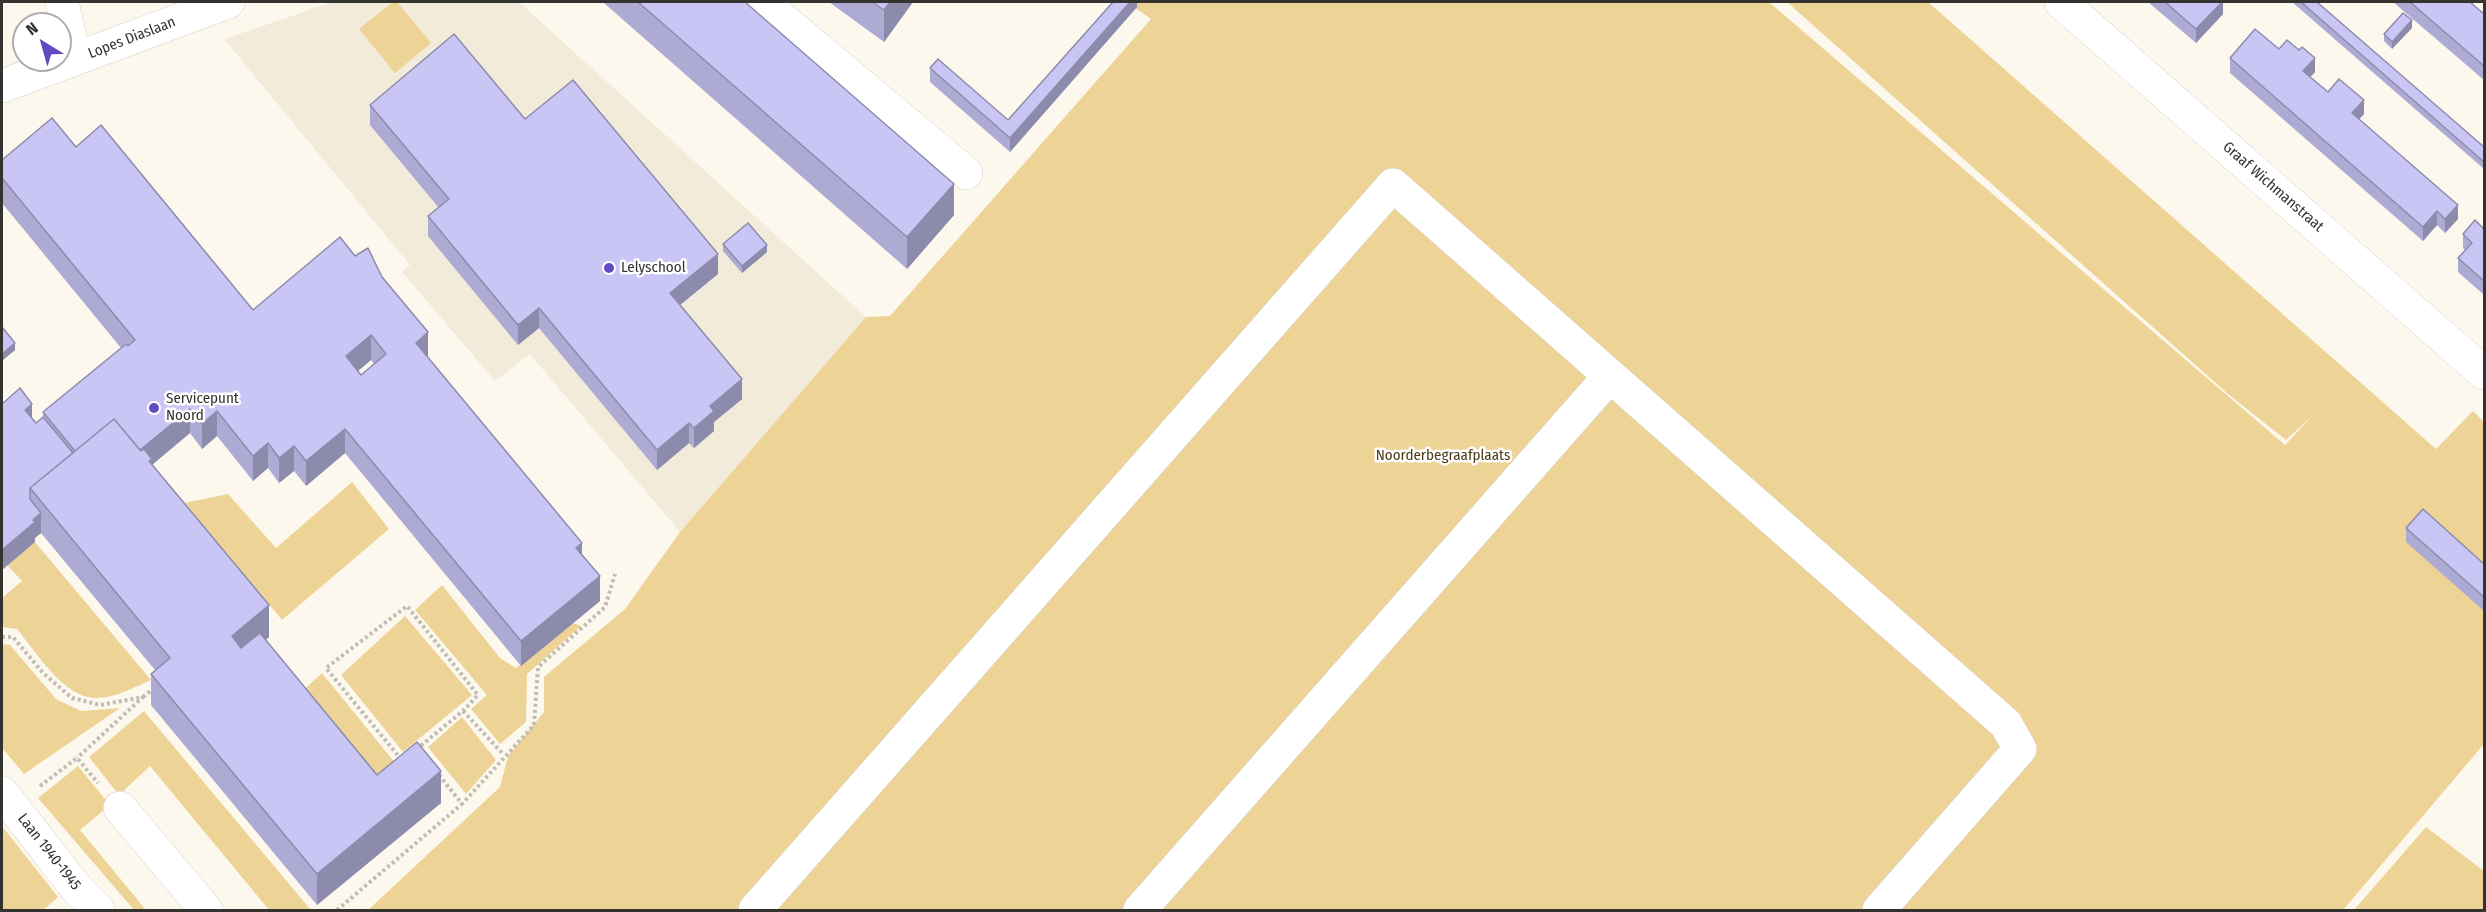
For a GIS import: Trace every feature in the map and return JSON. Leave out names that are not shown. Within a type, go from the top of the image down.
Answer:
[{"type":"street","points":[[62,2],[75,59]]},
{"type":"street","name":"Lopes Diaslaan","points":[[2,86],[228,2]]},
{"type":"street","points":[[762,2],[966,173]]},
{"type":"street","name":"Graaf Wichmanstraat","points":[[2061,2],[2484,373]]},
{"type":"street","points":[[755,910],[1393,185],[2006,724],[2020,748],[1879,910]]},
{"type":"street","points":[[1140,910],[1609,377]]},
{"type":"street","name":"Laan 1940-1945","points":[[7,800],[77,889],[98,910]]},
{"type":"street","points":[[120,808],[206,910]]},
{"type":"path","points":[[337,910],[462,804],[504,755],[534,725],[538,667],[605,608],[615,574]]},
{"type":"path","points":[[407,606],[478,695],[463,711],[417,747],[400,758],[326,668],[407,606]]},
{"type":"path","points":[[2,637],[13,636],[44,673],[72,698],[100,705],[143,697]]},
{"type":"path","points":[[7,800],[77,758],[153,689]]},
{"type":"path","points":[[463,711],[504,755]]},
{"type":"path","points":[[417,747],[425,757]]},
{"type":"path","points":[[77,758],[120,808]]},
{"type":"path","points":[[432,766],[462,804]]},
{"type":"shaded area","name":"Lelyschool","points":[[333,2],[519,2],[866,317],[680,532],[530,354],[495,381],[402,272],[410,265],[224,39]]},
{"type":"green space","points":[[393,2],[397,2],[431,43],[395,73],[359,29]]},
{"type":"green space","name":"Noorderbegraafplaats","points":[[1127,2],[1769,2],[2285,445],[2312,416],[2286,440],[2228,394],[1787,2],[1928,2],[2436,449],[2473,411],[2484,422],[2484,744],[2343,910],[368,910],[500,787],[508,756],[544,712],[544,677],[625,609],[680,532],[866,317],[890,316],[1151,19]]},
{"type":"green space","points":[[352,482],[389,529],[282,620],[184,503],[228,494],[276,548]]},
{"type":"green space","points":[[35,542],[151,680],[112,696],[88,697],[58,679],[17,629],[2,627],[2,598],[22,581],[7,565]]},
{"type":"green space","points":[[442,585],[500,658],[516,668],[573,623],[581,626],[527,674],[526,722],[500,744],[471,709],[487,695],[415,610]]},
{"type":"green space","points":[[405,616],[472,695],[403,752],[341,675]]},
{"type":"green space","points":[[2,644],[10,645],[56,699],[81,711],[120,708],[24,774],[2,748]]},
{"type":"green space","points":[[322,673],[400,769],[380,797],[297,696]]},
{"type":"green space","points":[[144,711],[311,910],[269,910],[150,766],[119,795],[89,757]]},
{"type":"green space","points":[[462,717],[496,760],[466,794],[428,747]]},
{"type":"green space","points":[[78,766],[110,805],[80,830],[146,910],[134,910],[38,798]]},
{"type":"green space","points":[[2,826],[58,897],[43,910],[2,910]]},
{"type":"green space","points":[[2426,827],[2484,871],[2484,910],[2354,910]]},
{"type":"building","points":[[638,2],[745,2],[954,184],[907,237]]},
{"type":"building","points":[[872,2],[890,2],[884,10]]},
{"type":"building","points":[[1113,2],[1130,2],[1010,138],[930,68],[938,59],[1008,120]]},
{"type":"building","points":[[2165,2],[2222,2],[2196,29]]},
{"type":"building","points":[[2301,2],[2317,2],[2484,147],[2484,162]]},
{"type":"building","points":[[2410,2],[2470,2],[2484,14],[2484,66]]},
{"type":"building","points":[[2403,13],[2412,20],[2392,42],[2384,34]]},
{"type":"building","points":[[2255,29],[2279,49],[2287,40],[2299,50],[2302,47],[2315,58],[2303,71],[2328,92],[2339,79],[2364,100],[2352,113],[2458,205],[2445,219],[2437,211],[2423,227],[2230,58]]},
{"type":"building","points":[[454,34],[525,119],[573,80],[718,254],[670,293],[742,379],[710,406],[714,411],[694,428],[689,423],[657,450],[539,308],[518,325],[428,216],[449,199],[370,105]]},
{"type":"building","points":[[52,118],[76,147],[101,125],[253,310],[340,237],[355,256],[368,248],[382,277],[428,332],[416,343],[582,543],[576,548],[600,576],[521,641],[345,429],[306,461],[294,446],[279,458],[268,443],[253,456],[217,411],[202,424],[190,409],[140,450],[114,419],[75,451],[43,412],[126,344],[128,346],[135,340],[2,178],[2,160]],"holes":[[[371,335],[386,354],[361,375],[346,356]]]},
{"type":"building","points":[[2475,220],[2484,229],[2484,281],[2458,258],[2472,243],[2463,234]]},
{"type":"building","points":[[748,223],[767,245],[742,266],[723,244]]},
{"type":"building","points":[[2,327],[15,343],[2,354]]},
{"type":"building","points":[[20,388],[32,404],[25,410],[36,423],[43,417],[73,453],[30,488],[30,499],[41,513],[33,520],[35,522],[2,550],[2,404]]},
{"type":"building","points":[[114,419],[141,451],[144,449],[152,459],[149,461],[269,605],[232,636],[241,648],[260,633],[377,775],[417,742],[441,771],[317,874],[151,674],[170,658],[30,488]]},
{"type":"building","points":[[2423,509],[2484,564],[2484,597],[2406,528]]},
{"type":"place","name":"Lelyschool","points":[[609,268]]},
{"type":"place","name":"Servicepunt Noord","points":[[154,408]]}]
